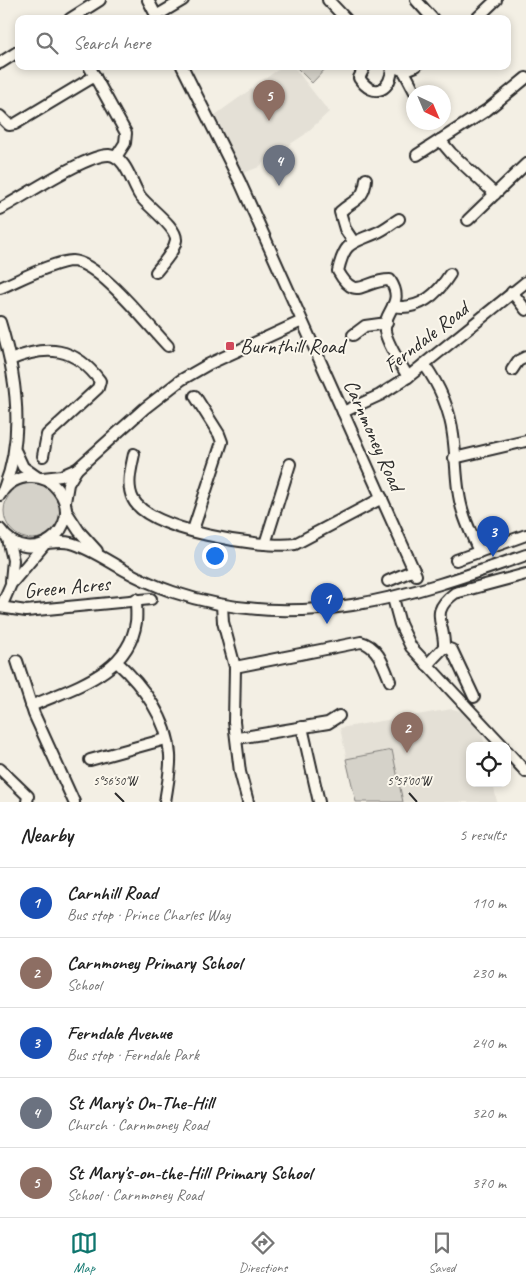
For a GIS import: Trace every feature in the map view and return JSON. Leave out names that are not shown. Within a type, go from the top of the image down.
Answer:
[{"type":"street","points":[[76,15],[100,0]]},
{"type":"street","points":[[148,0],[156,15]]},
{"type":"street","points":[[160,15],[183,0]]},
{"type":"street","points":[[328,0],[342,15]]},
{"type":"street","points":[[416,0],[429,15]]},
{"type":"street","points":[[480,15],[496,0]]},
{"type":"street","points":[[0,63],[15,54]]},
{"type":"street","points":[[91,70],[126,133],[125,143],[116,157]]},
{"type":"street","name":"Carnmoney Road","points":[[184,70],[240,182],[415,572],[388,581]]},
{"type":"street","points":[[363,70],[359,78],[366,88],[379,90],[388,85],[392,76],[392,70]]},
{"type":"street","points":[[404,71],[411,85]]},
{"type":"street","points":[[0,116],[9,125],[15,124],[95,76]]},
{"type":"street","points":[[417,156],[488,110],[526,78]]},
{"type":"street","points":[[440,140],[451,153],[496,194]]},
{"type":"street","points":[[0,209],[89,159],[101,155],[116,157],[126,170],[134,188],[145,203],[173,230],[176,239],[171,252],[156,272]]},
{"type":"street","points":[[468,220],[526,164]]},
{"type":"street","points":[[353,241],[345,229],[340,212],[357,201],[365,191],[366,179]]},
{"type":"street","points":[[400,219],[376,233],[353,241],[342,253],[338,271],[346,284],[353,289],[362,288],[378,280],[390,280],[397,300],[393,306],[385,332],[408,377]]},
{"type":"street","points":[[0,288],[63,262],[84,264],[101,275],[168,346]]},
{"type":"street","points":[[393,306],[407,309],[416,305],[442,288],[450,274]]},
{"type":"street","name":"Ferndale Road","points":[[343,412],[380,395],[408,377],[526,282]]},
{"type":"street","points":[[512,292],[526,310]]},
{"type":"street","points":[[0,607],[11,584],[61,529],[68,484],[78,469],[145,408],[180,380],[243,347],[302,321]]},
{"type":"street","points":[[0,322],[10,360],[15,398],[15,448],[12,468],[1,493]]},
{"type":"street","points":[[353,335],[365,326],[387,323]]},
{"type":"street","points":[[10,360],[29,352],[46,349],[62,352],[75,357],[100,380],[98,388],[47,434],[43,456]]},
{"type":"street","points":[[512,370],[518,361],[526,357]]},
{"type":"street","points":[[424,364],[445,404],[453,435],[454,458],[463,512],[479,552]]},
{"type":"street","points":[[193,530],[222,442],[195,396]]},
{"type":"street","points":[[454,458],[526,441]]},
{"type":"street","points":[[15,448],[18,461],[38,477],[56,487],[79,531],[104,559]]},
{"type":"street","points":[[134,454],[129,490],[138,508],[157,519],[216,538],[281,546],[295,544],[382,498]]},
{"type":"street","points":[[264,544],[290,464]]},
{"type":"street","points":[[1,493],[14,481],[61,476],[78,469]]},
{"type":"street","points":[[3,534],[21,546],[71,543],[167,590],[222,605],[296,612],[328,610],[393,598],[447,583],[526,555]]},
{"type":"street","points":[[3,534],[13,560],[11,584]]},
{"type":"street","points":[[456,560],[526,535]]},
{"type":"street","points":[[444,646],[439,616],[446,599],[455,593],[526,574]]},
{"type":"street","name":"Green Acres","points":[[0,607],[26,611],[151,598]]},
{"type":"street","points":[[393,598],[405,636],[427,665],[499,742]]},
{"type":"street","name":"Green Acres","points":[[31,706],[104,672],[117,662],[128,644],[136,624],[136,599]]},
{"type":"street","points":[[222,605],[223,622],[235,667],[234,722],[238,738],[240,772],[248,802]]},
{"type":"street","points":[[235,667],[361,642],[368,644],[382,659],[390,681]]},
{"type":"street","points":[[427,665],[444,646]]},
{"type":"street","points":[[444,646],[452,650],[456,656],[474,697]]},
{"type":"street","points":[[17,661],[31,706],[74,802]]},
{"type":"street","points":[[117,662],[128,672],[152,703],[164,727],[170,755],[165,802]]},
{"type":"street","points":[[238,738],[328,722],[340,716]]},
{"type":"street","points":[[302,727],[319,802]]},
{"type":"street","points":[[90,760],[166,739]]},
{"type":"street","points":[[511,755],[526,772]]},
{"type":"street","points":[[0,769],[20,786],[28,796],[27,802]]},
{"type":"shaded area","points":[[277,70],[296,70],[329,112],[304,135],[266,160],[259,167],[241,174],[215,115]]},
{"type":"shaded area","points":[[299,70],[324,70],[312,83]]},
{"type":"shaded area","points":[[32,483],[43,485],[52,491],[58,500],[60,511],[58,522],[52,531],[43,537],[32,539],[21,537],[12,531],[6,522],[4,511],[6,500],[12,491],[21,485]]},
{"type":"shaded area","points":[[452,709],[461,711],[481,729],[484,742],[466,742],[466,787],[494,787],[497,802],[356,802],[340,728]]},
{"type":"shaded area","points":[[392,750],[403,802],[356,802],[346,759]]},
{"type":"place","name":"St Mary's-on-the-Hill Primary School","points":[[269,121]]},
{"type":"place","name":"St Mary's On-The-Hill","points":[[279,186]]},
{"type":"place","name":"Burnthill Road","points":[[230,346]]},
{"type":"place","name":"Ferndale Avenue","points":[[493,557]]},
{"type":"place","name":"Carnhill Road","points":[[327,624]]},
{"type":"place","name":"Carnmoney Primary School","points":[[407,753]]}]
